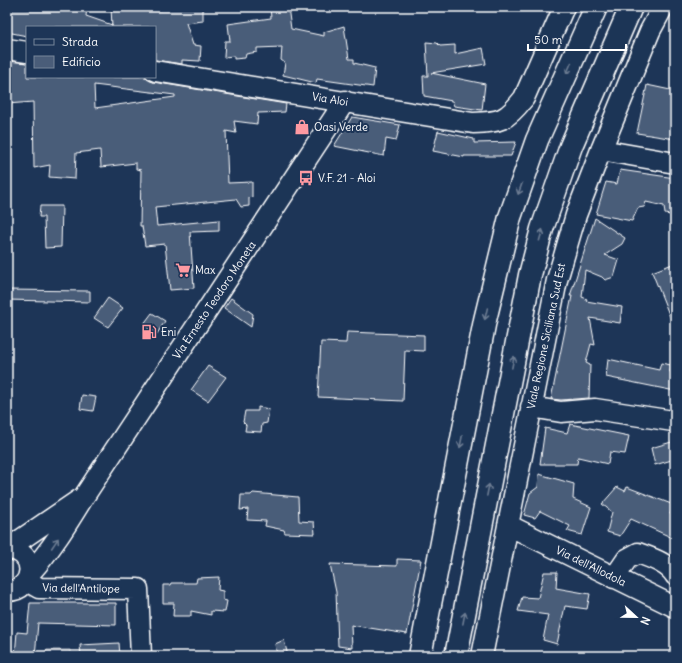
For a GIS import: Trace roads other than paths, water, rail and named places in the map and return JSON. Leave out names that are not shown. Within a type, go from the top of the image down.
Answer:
[{"type":"main road","points":[[420,656],[485,320],[510,217],[537,140],[596,7]]},
{"type":"main road","points":[[456,656],[530,275],[542,229],[571,146],[631,7]]},
{"type":"street","name":"Via Aloi","points":[[156,71],[346,101],[473,124],[492,123],[504,120],[524,98],[564,7]]},
{"type":"street","name":"Viale Regione Siciliana Sud Est","points":[[482,656],[557,280],[576,215],[601,150],[650,31],[663,7]]},
{"type":"street","points":[[7,49],[26,52]]},
{"type":"street","name":"Via Ernesto Teodoro Moneta","points":[[16,586],[44,558],[346,101]]},
{"type":"street","points":[[601,150],[675,163]]},
{"type":"street","points":[[531,407],[561,412],[595,409],[673,421]]},
{"type":"street","name":"Via Ernesto Teodoro Moneta","points":[[7,549],[83,498]]},
{"type":"street","name":"Via dell'Allodola","points":[[508,525],[614,578],[674,601]]},
{"type":"street","points":[[7,549],[17,551],[26,558],[30,566],[16,586]]},
{"type":"street","points":[[614,578],[627,559],[638,553],[655,559],[672,569],[675,575]]},
{"type":"street","name":"Via dell'Antilope","points":[[16,586],[39,588],[138,589],[141,656]]},
{"type":"place","name":"Oasi Verde","points":[[302,127]]},
{"type":"place","name":"V.F. 21 - Aloi","points":[[306,178]]},
{"type":"place","name":"Max","points":[[183,270]]},
{"type":"place","name":"Eni","points":[[149,332]]}]
